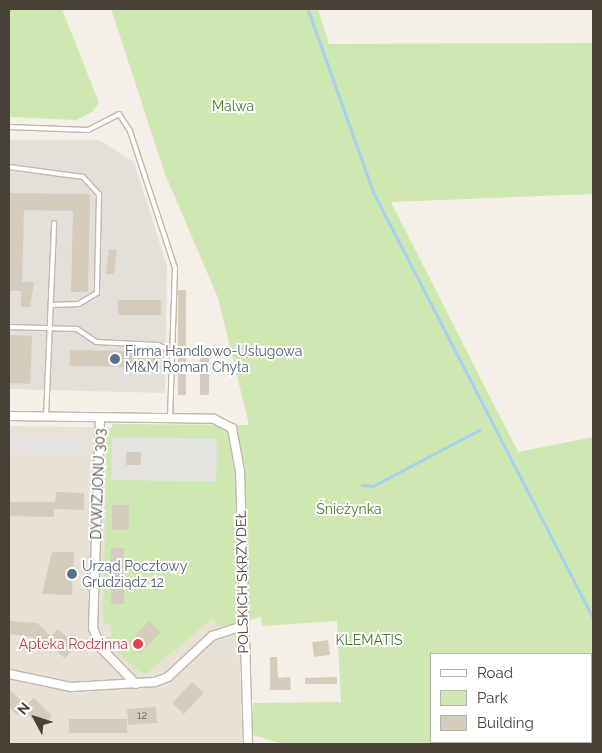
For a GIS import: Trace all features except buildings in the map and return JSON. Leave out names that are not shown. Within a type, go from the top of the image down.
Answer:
[{"type":"street","points":[[9,416],[170,420]]},
{"type":"street","name":"DYWIZJONU 303","points":[[100,418],[93,628],[101,648],[136,684]]},
{"type":"street","name":"POLSKICH SKRZYDEŁ","points":[[170,420],[227,424],[238,444],[248,744]]},
{"type":"street","points":[[9,674],[71,687],[136,684],[163,679],[212,636],[243,626]]},
{"type":"lane","points":[[9,127],[88,130],[119,114],[150,182],[175,268],[170,420]]},
{"type":"lane","points":[[9,167],[83,177],[99,194],[97,292],[80,304],[51,304]]},
{"type":"lane","points":[[46,417],[54,223]]},
{"type":"lane","points":[[9,326],[81,330],[96,342],[158,345],[172,352]]},
{"type":"shaded area","points":[[9,140],[99,140],[134,162],[167,266],[165,393],[9,389]]},
{"type":"shaded area","points":[[9,426],[137,428],[238,614],[243,744],[9,744]]},
{"type":"shaded area","points":[[9,435],[88,436],[88,456],[9,455]]},
{"type":"shaded area","points":[[112,437],[217,439],[216,482],[111,480]]},
{"type":"green space","points":[[9,9],[62,9],[99,103],[92,112],[77,120],[9,117]]},
{"type":"green space","points":[[111,9],[318,9],[329,44],[593,43],[593,194],[391,202],[518,452],[593,437],[593,744],[283,744],[253,735],[253,703],[341,702],[337,621],[262,626],[261,617],[218,627],[213,618],[146,674],[135,669],[107,642],[105,638],[112,637],[111,624],[103,623],[107,436],[113,424],[249,425],[218,298],[165,174]]},
{"type":"waterway","points":[[308,9],[374,193],[593,618]]},
{"type":"waterway","points":[[362,485],[373,486],[479,430]]},
{"type":"place","name":"Firma Handlowo-Usługowa M&M Roman Chyła","points":[[115,359]]},
{"type":"place","name":"Urząd Pocztowy Grudziądz 12","points":[[72,574]]},
{"type":"place","name":"Apteka Rodzinna","points":[[138,644]]},
{"type":"park label","name":"Malwa","points":[[233,106]]},
{"type":"park label","name":"Śnieżynka","points":[[349,509]]},
{"type":"park label","name":"KLEMATIS","points":[[369,640]]}]
